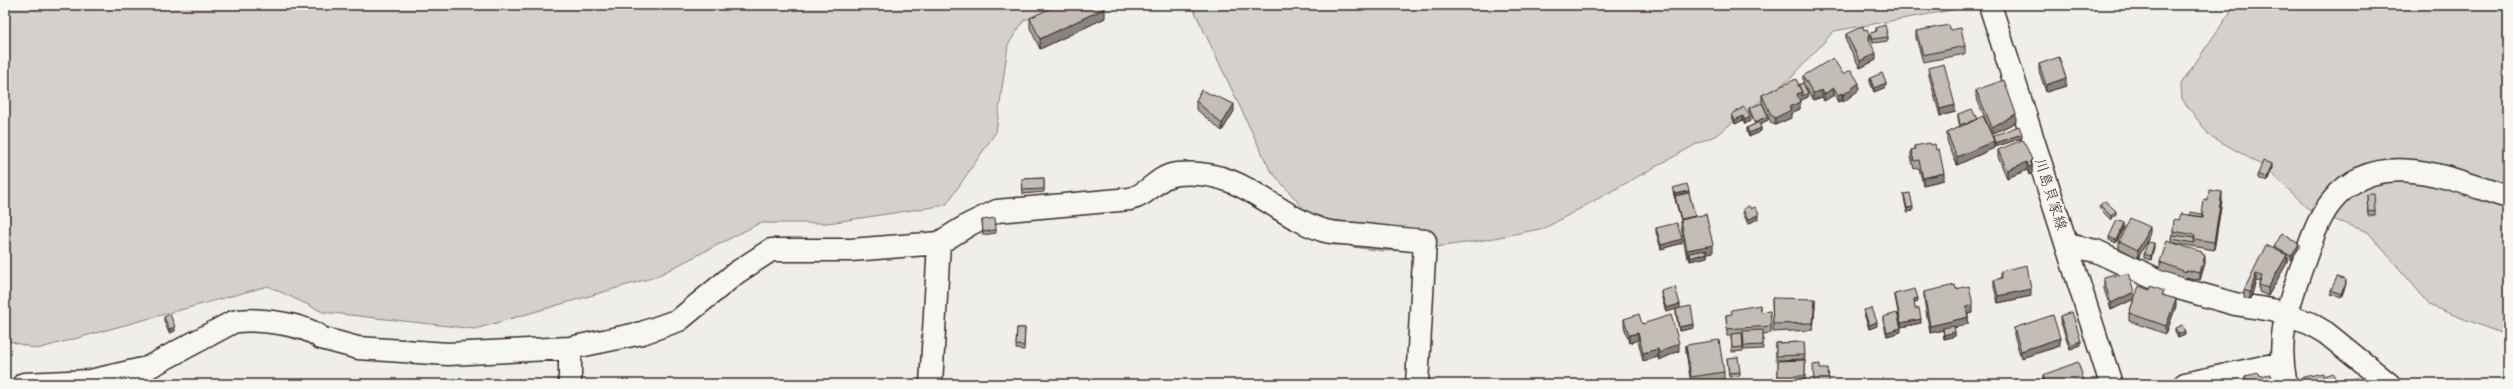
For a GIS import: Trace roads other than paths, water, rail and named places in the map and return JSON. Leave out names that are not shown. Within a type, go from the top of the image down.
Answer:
[{"type":"street","name":"川島貝家線","points":[[1990,5],[2111,384]]},
{"type":"street","points":[[2286,384],[2281,355],[2285,314],[2318,224],[2333,200],[2352,182],[2376,172],[2407,169],[2439,176],[2508,197]]},
{"type":"street","points":[[24,384],[90,381],[147,368],[233,322],[244,320],[289,325],[317,334],[321,338],[358,348],[448,354],[570,348],[642,333],[679,320],[736,273],[771,250],[851,250],[939,243],[970,224],[997,211],[1140,197],[1160,179],[1176,174],[1219,176],[1248,188],[1323,231],[1425,241],[1417,384]]},
{"type":"street","points":[[932,384],[939,243]]},
{"type":"street","points":[[2067,245],[2096,251],[2171,286],[2235,304],[2285,314],[2309,323],[2326,332],[2389,384]]},
{"type":"street","points":[[570,348],[570,384]]},
{"type":"street","points":[[2185,384],[2282,362]]}]
